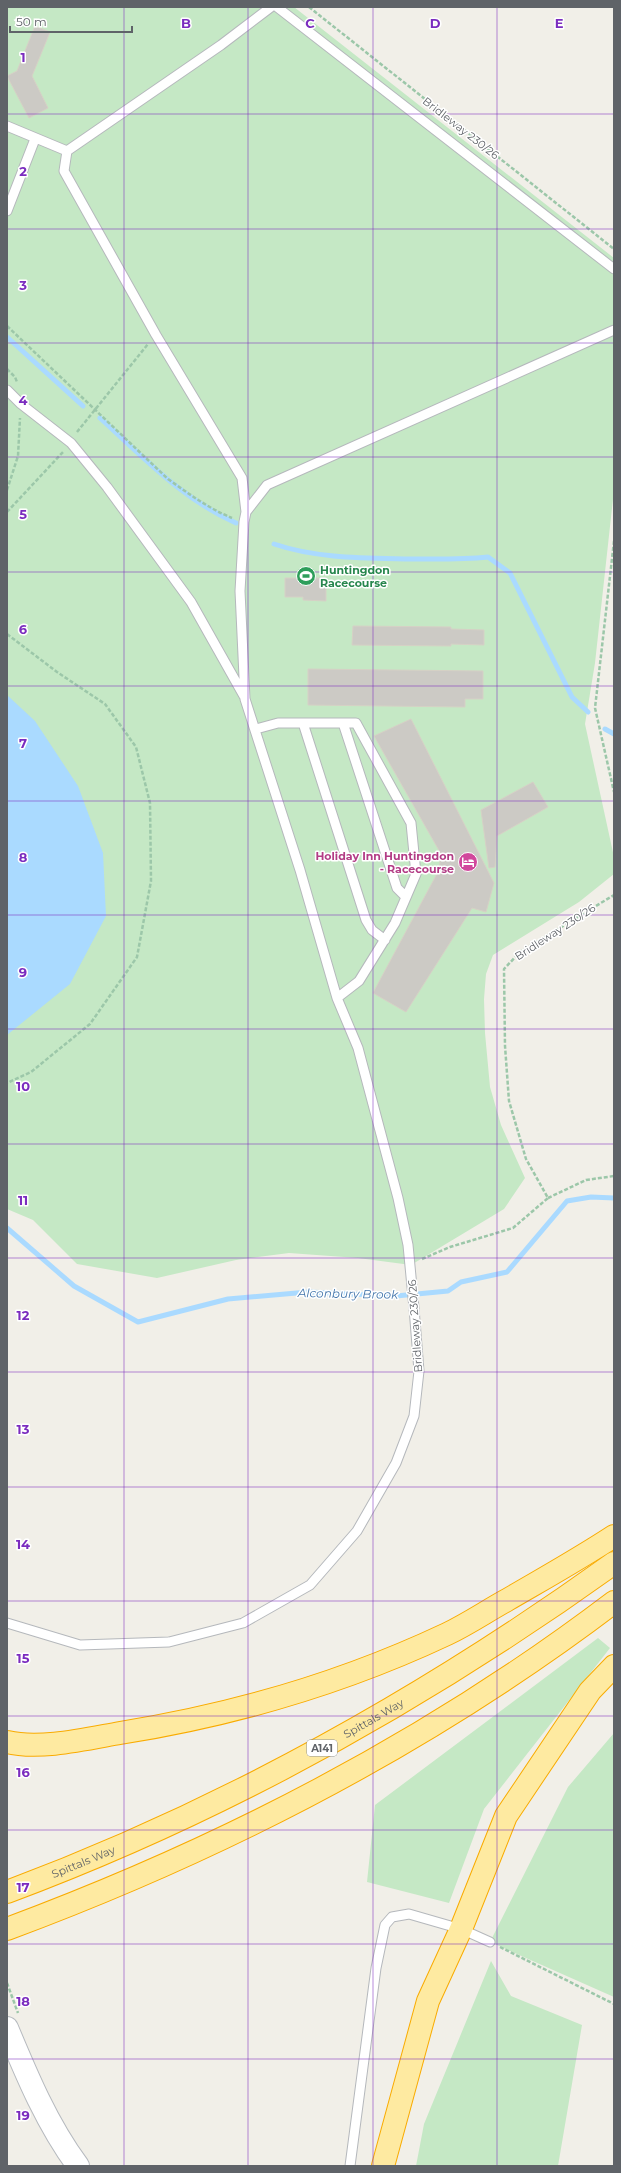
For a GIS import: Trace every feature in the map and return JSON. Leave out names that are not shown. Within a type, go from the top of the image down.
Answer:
[{"type":"highway","points":[[7,1742],[21,1746],[55,1743],[184,1723],[260,1704],[325,1684],[448,1633],[584,1556],[614,1536]]},
{"type":"highway","name":"Spittals Way","points":[[7,1892],[102,1854],[170,1824],[303,1758],[368,1723],[483,1653],[614,1563]]},
{"type":"highway","points":[[7,1929],[116,1886],[190,1853],[335,1780],[474,1698],[614,1602]]},
{"type":"highway","points":[[383,2166],[428,2001],[461,1929],[506,1816],[590,1691],[614,1666]]},
{"type":"main road","points":[[7,2028],[34,2092],[67,2151],[78,2166]]},
{"type":"lane","points":[[245,699],[240,591],[244,522],[246,512],[242,478],[156,335],[64,171],[67,151],[221,45],[271,7]]},
{"type":"lane","points":[[277,7],[614,269]]},
{"type":"lane","points":[[7,126],[35,139],[67,151]]},
{"type":"lane","points":[[7,211],[35,139]]},
{"type":"lane","points":[[246,512],[267,485],[614,330]]},
{"type":"lane","points":[[7,390],[21,404],[71,442],[191,602],[245,699],[300,870],[337,998],[358,1048],[398,1198],[411,1265]]},
{"type":"lane","points":[[256,730],[278,723],[356,723],[411,823],[416,874],[395,923],[359,981],[337,998]]},
{"type":"lane","points":[[303,723],[366,920],[372,930],[385,940]]},
{"type":"lane","points":[[343,723],[397,888],[406,897]]},
{"type":"lane","name":"Bridleway 230/26","points":[[7,1623],[80,1644],[169,1642],[243,1624],[310,1585],[357,1531],[396,1463],[414,1416],[419,1371],[411,1265]]},
{"type":"lane","points":[[350,2166],[376,1968],[385,1925],[392,1917],[409,1914],[461,1929],[490,1942]]},
{"type":"path","name":"Bridleway 230/26","points":[[309,7],[614,249]]},
{"type":"path","points":[[7,326],[174,483],[217,512],[244,522]]},
{"type":"path","points":[[7,512],[71,442],[79,426],[156,335]]},
{"type":"path","points":[[7,368],[15,376],[21,404],[18,456],[7,490]]},
{"type":"path","points":[[614,541],[595,708],[614,792]]},
{"type":"path","points":[[7,634],[57,672],[105,704],[136,747],[150,803],[151,881],[137,957],[90,1024],[31,1072],[7,1083]]},
{"type":"path","name":"Bridleway 230/26","points":[[411,1265],[450,1247],[513,1228],[548,1198],[526,1159],[509,1101],[505,1046],[504,969],[520,952],[614,895]]},
{"type":"path","points":[[548,1198],[586,1180],[614,1176]]},
{"type":"path","points":[[490,1942],[614,2004]]},
{"type":"green space","name":"Huntingdon Racecourse","points":[[7,7],[294,7],[614,258],[614,490],[595,663],[585,724],[614,857],[614,874],[579,902],[493,955],[486,974],[484,999],[485,1033],[490,1087],[501,1125],[525,1178],[504,1209],[411,1265],[358,1258],[289,1253],[236,1260],[157,1278],[77,1264],[33,1220],[7,1209]]},
{"type":"green space","points":[[598,1638],[610,1648],[484,1809],[449,1903],[367,1882],[375,1805]]},
{"type":"green space","points":[[614,1733],[614,1997],[490,1942],[568,1787]]},
{"type":"green space","points":[[491,1961],[511,1996],[582,2025],[558,2166],[416,2166],[424,2124]]},
{"type":"water","points":[[7,695],[35,721],[78,786],[103,853],[106,916],[70,984],[7,1035]]},
{"type":"building","points":[[35,26],[50,32],[32,76],[48,108],[29,118],[7,76],[17,71]]},
{"type":"building","points":[[285,578],[326,578],[326,601],[303,600],[303,597],[285,597]]},
{"type":"building","points":[[353,626],[451,627],[451,629],[484,630],[484,645],[352,645]]},
{"type":"building","points":[[308,669],[483,671],[483,699],[465,699],[465,707],[308,705]]},
{"type":"building","name":"Holiday Inn Huntingdon - Racecourse","points":[[411,719],[494,883],[486,912],[472,908],[406,1012],[373,993],[439,870],[441,854],[374,736]]},
{"type":"building","points":[[533,782],[548,807],[497,836],[495,867],[489,868],[481,810]]},
{"type":"waterway","points":[[7,337],[83,406]]},
{"type":"waterway","points":[[100,418],[181,490],[216,513],[236,523]]},
{"type":"waterway","points":[[274,544],[290,549],[322,555],[355,558],[467,559],[488,557],[510,573],[572,697],[588,712]]},
{"type":"waterway","points":[[605,729],[614,734]]},
{"type":"waterway","name":"Alconbury Brook","points":[[7,1228],[74,1286],[138,1322],[228,1299],[308,1292],[396,1296],[448,1291],[461,1282],[507,1272],[567,1201],[591,1197],[614,1198]]},
{"type":"place","name":"Huntingdon Racecourse","points":[[306,576]]},
{"type":"place","name":"Holiday Inn Huntingdon - Racecourse","points":[[468,862]]}]
